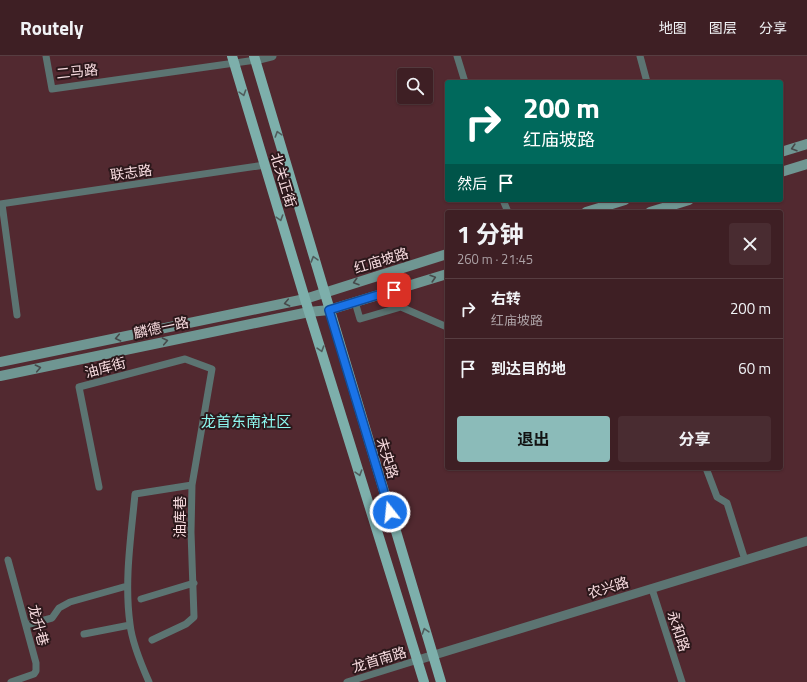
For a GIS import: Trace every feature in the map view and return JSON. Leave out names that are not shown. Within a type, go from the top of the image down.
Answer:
[{"type":"main road","name":"北关正街","points":[[255,58],[329,310]]},
{"type":"main road","name":"北关正街","points":[[233,60],[309,312]]},
{"type":"main road","points":[[783,151],[807,144]]},
{"type":"main road","points":[[783,171],[807,164]]},
{"type":"main road","points":[[592,210],[618,202]]},
{"type":"main road","points":[[656,210],[680,202]]},
{"type":"main road","name":"红庙坡路","points":[[324,292],[445,255]]},
{"type":"main road","points":[[329,310],[445,275]]},
{"type":"main road","name":"麟德一路","points":[[0,362],[305,299],[324,292]]},
{"type":"main road","name":"麟德一路","points":[[0,376],[309,312],[329,310]]},
{"type":"main road","name":"未央路","points":[[329,310],[441,682]]},
{"type":"main road","points":[[309,312],[424,682]]},
{"type":"street","name":"二马路","points":[[46,56],[52,89],[233,60],[255,58]]},
{"type":"street","points":[[255,58],[272,56]]},
{"type":"street","points":[[457,56],[464,80]]},
{"type":"street","points":[[640,56],[646,80]]},
{"type":"street","name":"联志路","points":[[1,204],[265,165]]},
{"type":"street","points":[[1,204],[17,315]]},
{"type":"street","points":[[355,302],[360,319],[401,307],[445,326]]},
{"type":"street","name":"油库街","points":[[99,487],[79,387],[185,359],[212,370]]},
{"type":"street","name":"油库巷","points":[[152,640],[186,624],[194,619],[195,615],[192,485],[212,370]]},
{"type":"street","points":[[707,470],[717,497],[727,503],[745,560]]},
{"type":"street","points":[[149,682],[140,662],[130,625],[127,586],[135,494],[192,485]]},
{"type":"street","name":"农兴路","points":[[418,660],[807,541]]},
{"type":"street","name":"龙升巷","points":[[8,560],[36,663],[36,671],[34,674],[11,682]]},
{"type":"street","points":[[141,599],[194,583]]},
{"type":"street","points":[[26,625],[52,618],[60,608],[70,602],[127,586]]},
{"type":"street","name":"永和路","points":[[652,589],[682,682]]},
{"type":"street","points":[[84,634],[130,625]]},
{"type":"street","name":"龙首南路","points":[[347,682],[418,660]]},
{"type":"district","name":"龙首东南社区","points":[[246,421]]},
{"type":"route","points":[[390,512],[329,310],[394,290]]}]
